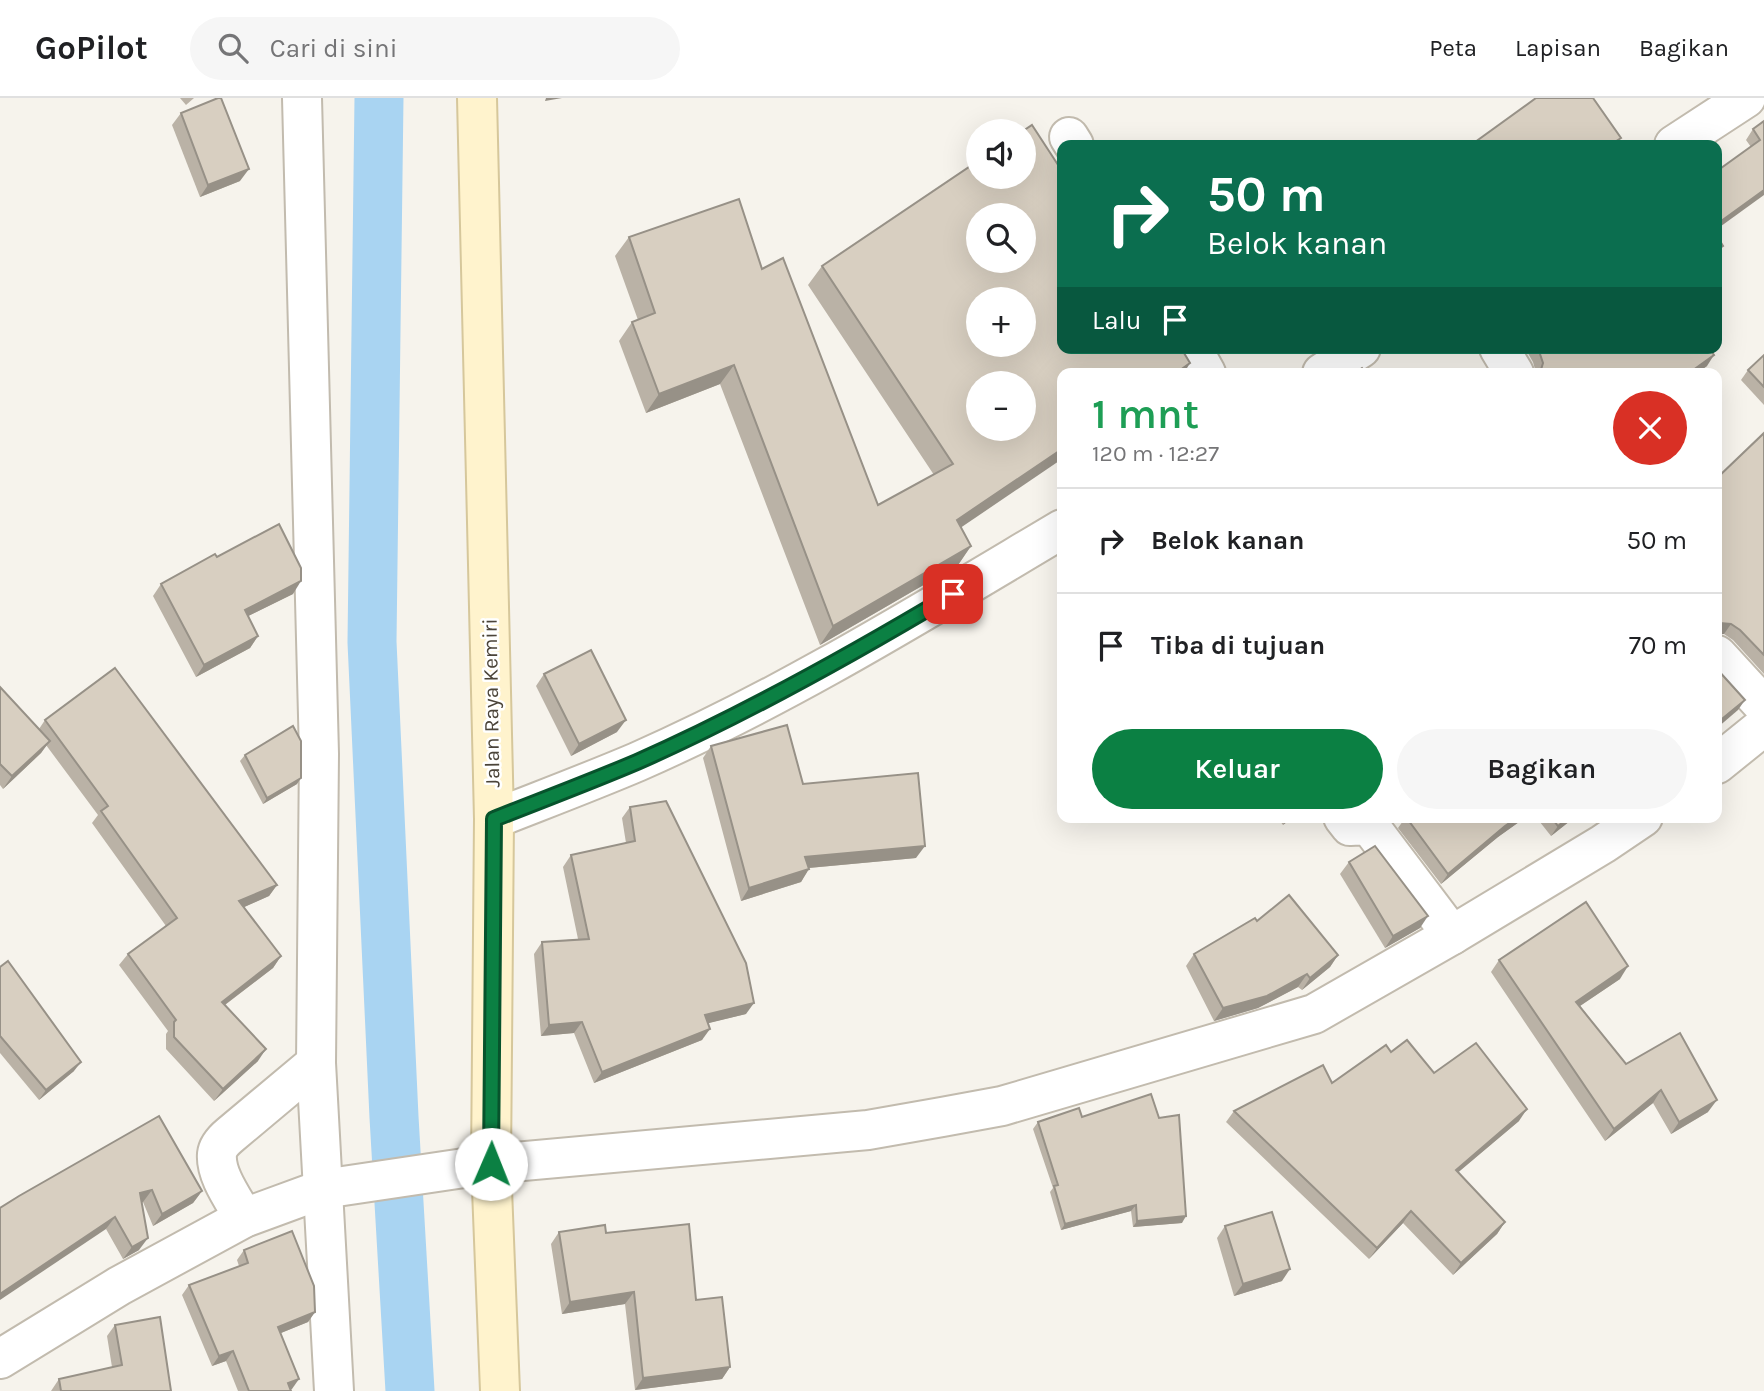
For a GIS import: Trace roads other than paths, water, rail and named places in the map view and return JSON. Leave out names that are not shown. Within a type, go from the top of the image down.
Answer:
[{"type":"main road","name":"Jalan Raya Kemiri","points":[[477,98],[494,819],[473,1166],[500,1391]]},
{"type":"street","points":[[302,98],[319,754],[316,1063],[332,1187],[334,1391]]},
{"type":"street","points":[[1682,140],[1746,98]]},
{"type":"street","points":[[1330,368],[1352,354]]},
{"type":"street","points":[[494,819],[638,761],[748,708],[865,646],[1057,532]]},
{"type":"street","points":[[1722,660],[1764,706]]},
{"type":"street","points":[[1722,760],[1764,726]]},
{"type":"street","points":[[1348,823],[1350,826],[1369,825],[1373,829],[1452,935]]},
{"type":"street","points":[[0,1359],[118,1286],[244,1218],[332,1187],[473,1166],[868,1129],[1002,1106],[1314,1014],[1452,935],[1634,823]]},
{"type":"street","points":[[244,1218],[221,1175],[217,1155],[220,1146],[316,1063]]},
{"type":"waterway","points":[[379,98],[372,642],[410,1391]]}]
